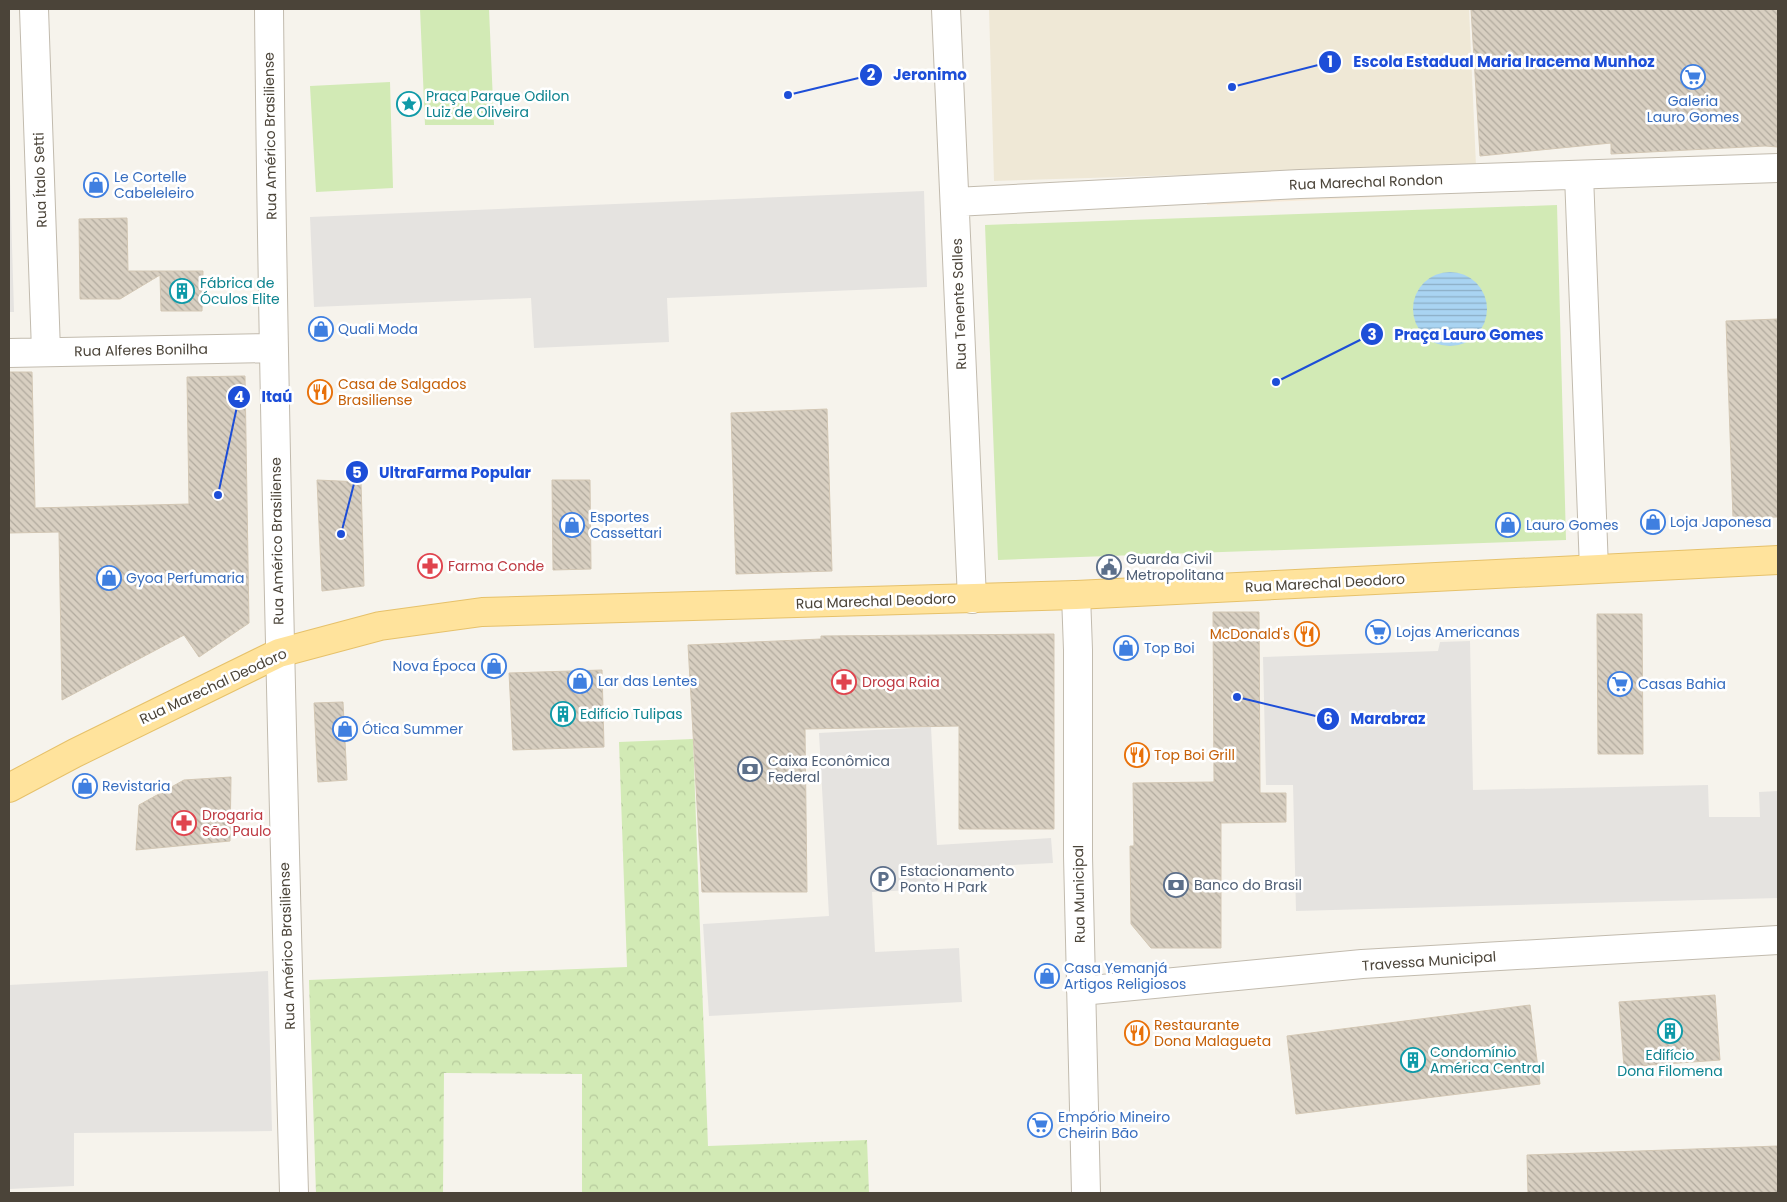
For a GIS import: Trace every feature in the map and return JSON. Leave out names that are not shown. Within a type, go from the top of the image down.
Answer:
[{"type":"main road","name":"Rua Marechal Deodoro","points":[[9,788],[106,737],[279,653],[380,626],[482,612],[1076,595],[1778,560]]},
{"type":"street","name":"Rua Ítalo Setti","points":[[34,9],[46,351]]},
{"type":"street","name":"Rua Américo Brasiliense","points":[[269,9],[279,653],[294,1193]]},
{"type":"street","name":"Rua Tenente Salles","points":[[946,9],[972,599]]},
{"type":"street","name":"Rua Marechal Rondon","points":[[955,202],[1300,184],[1778,168]]},
{"type":"street","points":[[1580,176],[1594,569]]},
{"type":"street","name":"Rua Alferes Bonilha","points":[[9,353],[274,348]]},
{"type":"street","name":"Rua Municipal","points":[[1076,595],[1078,650],[1078,856],[1086,1193]]},
{"type":"street","name":"Travessa Municipal","points":[[1081,991],[1362,964],[1778,940]]},
{"type":"shaded area","points":[[989,9],[1469,9],[1476,166],[994,181]]},
{"type":"shaded area","points":[[9,146],[14,312],[9,312]]},
{"type":"shaded area","points":[[1504,186],[1504,191],[1207,205],[1207,197]]},
{"type":"shaded area","points":[[924,191],[927,287],[667,298],[669,342],[534,348],[531,298],[314,307],[310,217]]},
{"type":"shaded area","points":[[1470,641],[1473,790],[1708,785],[1709,817],[1760,817],[1759,792],[1778,791],[1778,898],[1296,911],[1293,785],[1266,785],[1263,657],[1438,651],[1440,642]]},
{"type":"shaded area","name":"Estacionamento Ponto H Park","points":[[931,727],[937,845],[1051,838],[1053,863],[946,868],[931,889],[872,892],[875,952],[959,948],[962,1002],[709,1016],[703,924],[829,916],[819,733]]},
{"type":"shaded area","points":[[268,971],[272,1131],[74,1133],[74,1186],[9,1189],[9,985]]},
{"type":"green space","points":[[420,9],[489,9],[494,125],[425,125]]},
{"type":"green space","points":[[390,82],[393,188],[316,192],[310,86]]},
{"type":"green space","points":[[1557,205],[1566,540],[998,560],[985,225]]},
{"type":"green space","points":[[693,739],[708,1146],[867,1140],[869,1193],[582,1193],[582,1074],[444,1073],[443,1193],[316,1193],[309,980],[627,967],[619,742]]},
{"type":"water","points":[[1443,272],[1457,272],[1471,278],[1481,288],[1487,302],[1487,316],[1481,330],[1471,340],[1457,346],[1443,346],[1429,340],[1419,330],[1413,316],[1413,302],[1419,288],[1429,278]]},
{"type":"building","points":[[1471,9],[1778,9],[1778,147],[1765,146],[1611,154],[1611,143],[1480,156]]},
{"type":"building","points":[[127,218],[128,271],[203,271],[202,311],[161,311],[160,275],[120,299],[80,299],[79,219]]},
{"type":"building","points":[[1778,319],[1778,517],[1733,518],[1726,321]]},
{"type":"building","points":[[9,372],[32,372],[35,508],[189,504],[187,377],[245,376],[249,623],[199,657],[184,635],[62,700],[59,532],[9,533]]},
{"type":"building","points":[[827,409],[832,571],[736,574],[731,413]]},
{"type":"building","points":[[317,480],[361,482],[364,586],[322,591]]},
{"type":"building","name":"Esportes Cassettari","points":[[552,480],[590,480],[591,569],[553,570]]},
{"type":"building","points":[[1213,612],[1259,612],[1260,793],[1286,793],[1286,822],[1221,823],[1221,948],[1151,948],[1131,924],[1130,846],[1134,846],[1133,783],[1214,782]]},
{"type":"building","name":"Casas Bahia","points":[[1597,614],[1642,614],[1643,754],[1598,754]]},
{"type":"building","points":[[1054,634],[1054,829],[959,829],[959,726],[805,729],[807,892],[702,892],[688,645],[821,639],[821,636]]},
{"type":"building","name":"Edifício Tulipas","points":[[602,670],[604,747],[513,750],[509,673]]},
{"type":"building","points":[[343,702],[347,780],[318,782],[314,703]]},
{"type":"building","name":"Drogaria São Paulo","points":[[231,777],[230,841],[136,850],[139,805],[184,780]]},
{"type":"building","name":"Edifício Dona Filomena","points":[[1715,995],[1720,1060],[1624,1067],[1619,1002]]},
{"type":"building","name":"Condomínio América Central","points":[[1530,1005],[1540,1084],[1296,1114],[1287,1036]]},
{"type":"building","points":[[1778,1146],[1778,1193],[1528,1193],[1527,1155]]},
{"type":"place","name":"Galeria Lauro Gomes","points":[[1693,77]]},
{"type":"place","name":"Escola Estadual Maria Iracema Munhoz","points":[[1232,87]]},
{"type":"place","name":"Jeronimo","points":[[788,95]]},
{"type":"place","name":"Praça Parque Odilon Luiz de Oliveira","points":[[409,104]]},
{"type":"place","name":"Le Cortelle Cabeleleiro","points":[[96,185]]},
{"type":"place","name":"Fábrica de Óculos Elite","points":[[182,291]]},
{"type":"place","name":"Quali Moda","points":[[321,329]]},
{"type":"place","name":"Praça Lauro Gomes","points":[[1276,382]]},
{"type":"place","name":"Casa de Salgados Brasiliense","points":[[320,392]]},
{"type":"place","name":"Itaú","points":[[218,495]]},
{"type":"place","name":"Loja Japonesa","points":[[1653,522]]},
{"type":"place","name":"Esportes Cassettari","points":[[572,525]]},
{"type":"place","name":"Lauro Gomes","points":[[1508,525]]},
{"type":"place","name":"UltraFarma Popular","points":[[341,534]]},
{"type":"place","name":"Farma Conde","points":[[430,566]]},
{"type":"place","name":"Guarda Civil Metropolitana","points":[[1109,567]]},
{"type":"place","name":"Gyoa Perfumaria","points":[[109,578]]},
{"type":"place","name":"Lojas Americanas","points":[[1378,632]]},
{"type":"place","name":"McDonald's","points":[[1307,634]]},
{"type":"place","name":"Top Boi","points":[[1126,648]]},
{"type":"place","name":"Nova Época","points":[[494,666]]},
{"type":"place","name":"Lar das Lentes","points":[[580,681]]},
{"type":"place","name":"Droga Raia","points":[[844,682]]},
{"type":"place","name":"Casas Bahia","points":[[1620,684]]},
{"type":"place","name":"Marabraz","points":[[1237,697]]},
{"type":"place","name":"Edifício Tulipas","points":[[563,714]]},
{"type":"place","name":"Ótica Summer","points":[[345,729]]},
{"type":"place","name":"Top Boi Grill","points":[[1137,755]]},
{"type":"place","name":"Caixa Econômica Federal","points":[[750,769]]},
{"type":"place","name":"Revistaria","points":[[85,786]]},
{"type":"place","name":"Drogaria São Paulo","points":[[184,823]]},
{"type":"place","name":"Estacionamento Ponto H Park","points":[[883,879]]},
{"type":"place","name":"Banco do Brasil","points":[[1176,885]]},
{"type":"place","name":"Casa Yemanjá Artigos Religiosos","points":[[1047,976]]},
{"type":"place","name":"Edifício Dona Filomena","points":[[1670,1031]]},
{"type":"place","name":"Restaurante Dona Malagueta","points":[[1137,1033]]},
{"type":"place","name":"Condomínio América Central","points":[[1413,1060]]},
{"type":"place","name":"Empório Mineiro Cheirin Bão","points":[[1040,1125]]}]
